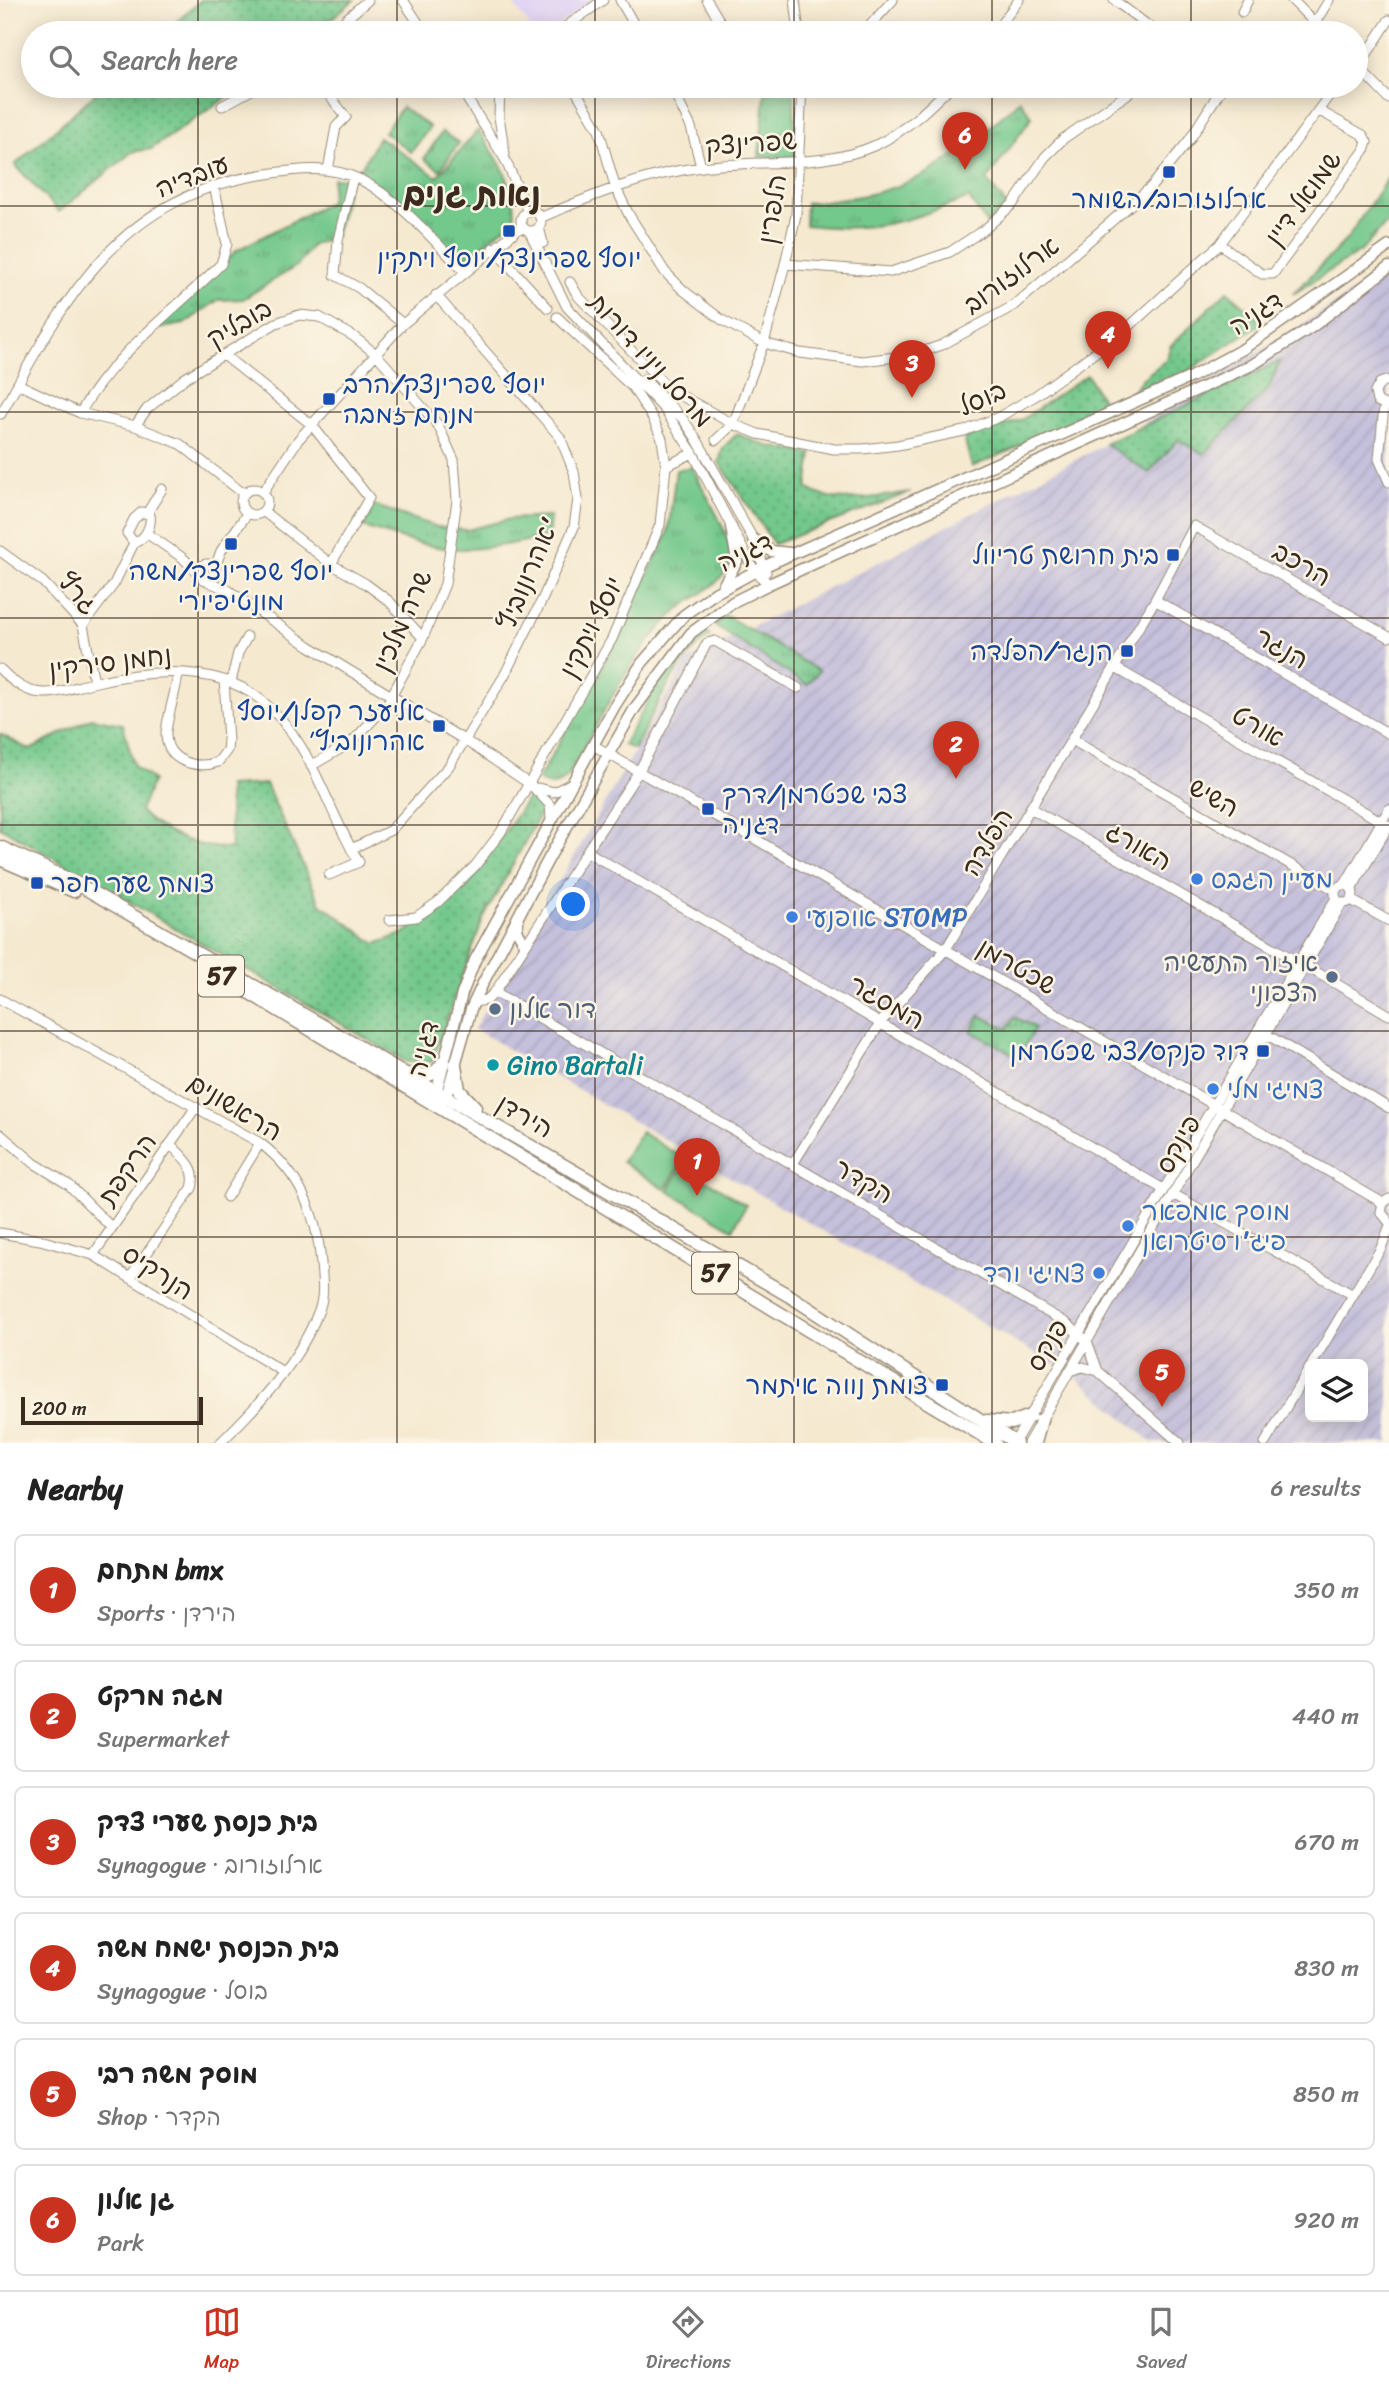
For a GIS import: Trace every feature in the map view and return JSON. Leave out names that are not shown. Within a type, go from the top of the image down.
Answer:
[{"type":"highway","name":"הירדן","points":[[0,847],[76,883],[793,1298],[1018,1443]]},
{"type":"highway","name":"הירדן","points":[[0,859],[84,897],[192,958],[434,1107],[779,1310],[995,1443]]},
{"type":"highway","points":[[397,1071],[430,1076],[449,1064],[464,1098],[509,1132]]},
{"type":"highway","points":[[979,1419],[996,1424],[1035,1418],[1035,1443]]},
{"type":"main road","name":"דגניה","points":[[449,1064],[462,994],[475,960],[614,707],[662,636],[684,615],[720,590],[760,569],[1191,377],[1244,349],[1389,246]]},
{"type":"main road","name":"דגניה","points":[[434,1107],[474,1002],[521,909],[608,754],[657,674],[691,633],[733,602],[769,584],[1252,365],[1312,327],[1389,267]]},
{"type":"main road","points":[[720,590],[737,561],[731,527]]},
{"type":"main road","points":[[753,539],[771,551],[796,553]]},
{"type":"main road","points":[[521,909],[517,931],[525,944]]},
{"type":"street","points":[[344,21],[368,0]]},
{"type":"street","points":[[403,0],[417,21]]},
{"type":"street","points":[[574,21],[603,0]]},
{"type":"street","points":[[620,0],[632,21]]},
{"type":"street","points":[[707,0],[720,21]]},
{"type":"street","points":[[795,0],[798,21]]},
{"type":"street","points":[[874,21],[893,0]]},
{"type":"street","points":[[1003,21],[1017,3],[1006,0]]},
{"type":"street","points":[[1114,0],[1142,21]]},
{"type":"street","points":[[1242,12],[1248,0]]},
{"type":"street","points":[[1292,0],[1313,21]]},
{"type":"street","points":[[1316,21],[1329,0]]},
{"type":"street","points":[[1368,52],[1389,20]]},
{"type":"street","points":[[1379,37],[1389,43]]},
{"type":"street","points":[[1368,79],[1389,100]]},
{"type":"street","points":[[222,106],[237,98]]},
{"type":"street","points":[[328,170],[336,127],[346,117],[331,98]]},
{"type":"street","points":[[500,98],[499,117],[505,159]]},
{"type":"street","name":"ארלוזורוב","points":[[580,98],[599,130],[615,186],[649,250],[665,272],[703,306],[764,343],[836,359],[884,360],[942,345],[1024,298],[1151,187],[1190,139],[1216,98]]},
{"type":"street","points":[[677,98],[691,127],[701,167]]},
{"type":"street","name":"הלפרין","points":[[733,424],[764,343],[796,215],[802,98]]},
{"type":"street","name":"שפרינצק","points":[[525,228],[615,186],[701,167],[800,161],[838,156],[876,145],[915,119],[938,98]]},
{"type":"street","points":[[785,264],[860,272],[891,272],[950,252],[1013,204],[1054,146],[1122,98]]},
{"type":"street","name":"בוסל","points":[[569,282],[578,296],[669,389],[733,424],[790,442],[844,449],[898,445],[964,431],[999,417],[1035,396],[1122,333],[1220,244],[1326,98]]},
{"type":"street","points":[[468,99],[505,159],[528,212]]},
{"type":"street","name":"שמואל דיין","points":[[1220,244],[1262,274],[1273,274],[1364,151],[1367,142],[1363,135],[1318,110]]},
{"type":"street","name":"עובדיה","points":[[1,414],[62,306],[112,245],[165,206],[214,186],[254,176],[328,170],[353,177],[395,204],[464,271]]},
{"type":"street","points":[[353,177],[338,240],[335,275],[359,288],[403,324]]},
{"type":"street","points":[[80,413],[92,392],[122,356],[220,264],[227,244],[214,186]]},
{"type":"street","points":[[263,492],[312,425],[403,324],[464,271],[525,228],[521,219],[528,212],[535,212],[540,222]]},
{"type":"street","name":"מרסל ניניו דורות","points":[[540,222],[548,258],[571,303],[683,419],[753,539],[760,569]]},
{"type":"street","name":"מרסל ניניו דורות","points":[[525,228],[533,234],[567,307],[664,409],[693,453],[731,527],[769,584]]},
{"type":"street","points":[[494,248],[548,308]]},
{"type":"street","name":"אהרונוביץ'","points":[[351,849],[369,843],[400,822],[433,786],[466,741],[499,685],[544,598],[574,527],[578,499],[574,472],[560,436],[436,295]]},
{"type":"street","name":"בובליק","points":[[135,426],[147,409],[185,378],[276,323],[299,315],[330,322],[377,355]]},
{"type":"street","name":"יוסף ויתקין","points":[[389,920],[416,918],[460,883],[501,832],[531,785],[612,639],[652,551],[660,525],[666,466],[662,439],[633,388],[557,317]]},
{"type":"street","points":[[225,355],[312,425],[369,498],[331,564]]},
{"type":"street","name":"שרה מלכין","points":[[311,766],[352,742],[370,726],[423,638],[449,566],[457,500],[454,460],[438,425],[377,355]]},
{"type":"street","points":[[1389,380],[1380,383],[1375,390],[1376,399],[1387,406],[1380,459],[1389,482]]},
{"type":"street","points":[[18,383],[80,413],[135,426],[180,444],[244,494]]},
{"type":"street","points":[[696,438],[705,442],[716,440],[733,424]]},
{"type":"street","points":[[711,463],[716,440]]},
{"type":"street","points":[[666,466],[693,453]]},
{"type":"street","points":[[134,543],[128,538],[129,527],[137,515],[148,513],[162,489]]},
{"type":"street","points":[[251,489],[263,492],[268,503],[264,512],[256,516],[247,514],[242,507],[244,494],[251,489]]},
{"type":"street","points":[[264,512],[331,564],[366,584],[388,601],[423,638]]},
{"type":"street","points":[[83,625],[114,583],[134,543],[146,533],[151,520],[148,513]]},
{"type":"street","points":[[207,571],[247,514]]},
{"type":"street","name":"הפלדה","points":[[793,1164],[881,1022],[946,949],[1155,600],[1194,526]]},
{"type":"street","name":"הרכב","points":[[1194,526],[1389,637]]},
{"type":"street","points":[[146,533],[207,571],[228,590],[309,646],[466,741],[531,785],[550,805],[550,821]]},
{"type":"street","name":"גרץ","points":[[0,551],[43,582],[83,625],[94,682]]},
{"type":"street","name":"הנגר","points":[[1155,600],[1389,734]]},
{"type":"street","points":[[178,674],[166,730],[167,742],[172,752],[182,761],[193,765],[218,762],[227,750],[228,681],[247,637]]},
{"type":"street","points":[[474,1002],[487,1000],[495,992],[588,852],[639,771],[707,643],[715,641],[798,688]]},
{"type":"street","name":"אורט","points":[[1114,667],[1387,825]]},
{"type":"street","name":"נחמן סירקין","points":[[0,669],[22,687],[46,694],[136,675],[178,674],[228,681],[262,700],[300,744],[351,849]]},
{"type":"street","name":"השיש","points":[[1072,740],[1341,898],[1389,922]]},
{"type":"street","name":"שכטרמן","points":[[593,745],[1386,1201]]},
{"type":"street","points":[[531,785],[554,792],[572,783]]},
{"type":"street","name":"האורג","points":[[1032,809],[1389,1015]]},
{"type":"street","points":[[1341,898],[1387,825],[1389,809]]},
{"type":"street","points":[[329,875],[359,862],[351,849]]},
{"type":"street","name":"המסגר","points":[[588,852],[1163,1189]]},
{"type":"street","points":[[1341,898],[1349,886]]},
{"type":"street","name":"פינקס","points":[[1018,1443],[1087,1341],[1173,1194],[1218,1106],[1266,1034],[1302,964],[1341,898]]},
{"type":"street","name":"פנקס","points":[[1035,1418],[1079,1333],[1163,1189],[1218,1106],[1302,964]]},
{"type":"street","name":"הקדר","points":[[495,992],[1079,1333],[1087,1341],[1098,1371],[1180,1443]]},
{"type":"street","name":"הראשונים","points":[[0,999],[260,1143],[280,1158],[294,1175],[311,1210],[320,1246],[323,1294],[320,1308],[283,1372],[220,1443]]},
{"type":"street","points":[[1266,1034],[1389,1108]]},
{"type":"street","name":"הרקפת","points":[[93,1255],[196,1107]]},
{"type":"street","points":[[0,1134],[34,1163],[69,1185],[111,1227]]},
{"type":"street","points":[[227,1197],[260,1143]]},
{"type":"street","points":[[130,1278],[195,1179],[192,1167],[170,1144]]},
{"type":"street","points":[[1173,1194],[1353,1294]]},
{"type":"street","points":[[1386,1201],[1381,1215],[1389,1222]]},
{"type":"street","points":[[1315,1359],[1387,1238],[1389,1228]]},
{"type":"street","name":"הנרקיס","points":[[0,1233],[40,1240],[93,1255],[181,1312],[283,1372]]},
{"type":"street","points":[[1069,1371],[1083,1367],[1098,1371]]},
{"type":"street","points":[[1265,1443],[1305,1376]]},
{"type":"shaded area","points":[[510,0],[594,0],[564,21],[526,21]]},
{"type":"shaded area","points":[[1389,270],[1389,1443],[1153,1443],[1077,1378],[474,1029],[687,661],[1133,430]]},
{"type":"green space","points":[[201,0],[354,0],[329,21],[177,21]]},
{"type":"green space","points":[[90,98],[225,98],[151,149],[132,152],[59,212],[15,165]]},
{"type":"green space","points":[[765,98],[794,98],[795,157],[759,157]]},
{"type":"green space","points":[[1020,100],[1032,117],[987,180],[1006,205],[987,224],[969,198],[889,224],[850,228],[805,225],[806,203],[873,193],[924,174],[947,161]]},
{"type":"green space","points":[[402,107],[430,127],[411,152],[384,132]]},
{"type":"green space","points":[[478,130],[509,184],[515,207],[514,219],[461,264],[396,198],[359,171],[379,137],[437,177]]},
{"type":"green space","points":[[442,132],[459,143],[440,170],[424,159]]},
{"type":"green space","points":[[1389,176],[1389,220],[1361,251],[1293,294],[1347,239]]},
{"type":"green space","points":[[333,178],[350,179],[335,237],[312,245],[298,265],[243,299],[218,300],[184,324],[157,329],[237,250],[330,202]]},
{"type":"green space","points":[[1227,291],[1263,322],[1173,381],[972,467],[964,438],[1021,420],[1087,375],[1105,405],[1129,396],[1142,379],[1166,360],[1171,345]]},
{"type":"green space","points":[[1280,361],[1269,388],[1204,454],[1178,440],[1149,473],[1105,444]]},
{"type":"green space","points":[[737,434],[767,446],[812,454],[807,488],[818,494],[831,498],[858,499],[911,492],[774,544],[719,462],[723,448]]},
{"type":"green space","points":[[692,467],[729,543],[730,561],[726,571],[712,586],[677,611],[644,647],[616,689],[568,776],[554,785],[543,783],[538,780],[605,661],[668,533],[676,470]]},
{"type":"green space","points":[[373,505],[437,527],[467,530],[510,519],[550,517],[548,536],[482,548],[436,547],[363,527]]},
{"type":"green space","points":[[725,615],[819,671],[807,685],[715,626]]},
{"type":"green space","points":[[701,630],[710,636],[697,647],[676,673],[634,749],[623,745],[661,678]]},
{"type":"green space","points":[[91,718],[123,724],[134,766],[153,780],[140,811],[159,827],[194,843],[231,848],[228,786],[266,784],[320,903],[376,944],[403,934],[468,886],[530,795],[544,807],[483,919],[432,1062],[407,1062],[0,827],[0,734],[30,750]]},
{"type":"green space","points":[[980,1015],[1007,1029],[1015,1017],[1035,1028],[1018,1057],[971,1031]]},
{"type":"green space","points":[[641,1132],[684,1159],[665,1189],[622,1162]]},
{"type":"green space","points":[[683,1165],[746,1205],[733,1229],[668,1191]]},
{"type":"place","name":"גן אלון","points":[[965,170]]},
{"type":"place","name":"ארלוזורוב/השומר","points":[[1169,172]]},
{"type":"place","name":"יוסף שפרינצק/יוסף ויתקין","points":[[509,231]]},
{"type":"place","name":"בית הכנסת ישמח משה","points":[[1108,369]]},
{"type":"place","name":"בית כנסת שערי צדק","points":[[912,398]]},
{"type":"place","name":"יוסף שפרינצק/הרב מנחם זמבה","points":[[329,399]]},
{"type":"place","name":"יוסף שפרינצק/משה מונטיפיורי","points":[[231,544]]},
{"type":"place","name":"בית חרושת טריוול","points":[[1173,555]]},
{"type":"place","name":"הנגר/הפלדה","points":[[1127,651]]},
{"type":"place","name":"אליעזר קפלן/יוסף אהרונוביץ׳","points":[[439,726]]},
{"type":"place","name":"מגה מרקט","points":[[956,779]]},
{"type":"place","name":"צבי שכטרמן/דרך דגניה","points":[[708,809]]},
{"type":"place","name":"מעיין הגבס","points":[[1197,879]]},
{"type":"place","name":"צומת שער חפר","points":[[37,883]]},
{"type":"place","name":"אופנעי STOMP","points":[[792,917]]},
{"type":"place","name":"איזור התעשיה הצפוני","points":[[1332,977]]},
{"type":"place","name":"דור אלון","points":[[495,1009]]},
{"type":"place","name":"דוד פנקס/צבי שכטרמן","points":[[1263,1051]]},
{"type":"place","name":"Gino Bartali","points":[[493,1065]]},
{"type":"place","name":"צמיגי מלי","points":[[1213,1089]]},
{"type":"place","name":"מתחם bmx","points":[[697,1196]]},
{"type":"place","name":"מוסך אמפאר פיג'ו סיטרואן","points":[[1128,1226]]},
{"type":"place","name":"צמיגי ורד","points":[[1099,1273]]},
{"type":"place","name":"צומת נווה איתמר","points":[[942,1385]]},
{"type":"place","name":"מוסך משה רבי","points":[[1162,1407]]},
{"type":"district","name":"נאות גנים","points":[[472,194]]}]
